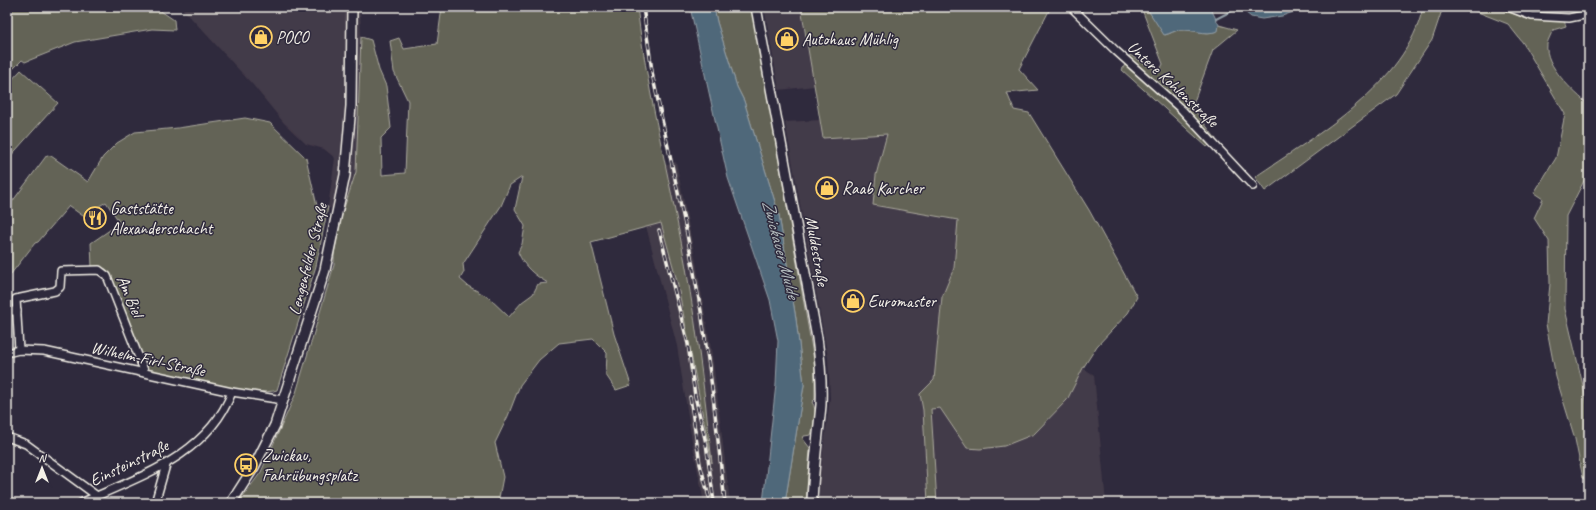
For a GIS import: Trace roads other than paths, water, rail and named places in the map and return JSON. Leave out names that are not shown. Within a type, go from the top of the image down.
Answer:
[{"type":"main road","name":"Lengenfelder Straße","points":[[231,503],[254,467],[275,424],[325,270],[345,175],[351,106],[352,7]]},
{"type":"main road","name":"Muldestraße","points":[[756,7],[816,331],[820,366],[821,405],[812,480],[812,503]]},
{"type":"street","name":"Untere Kohlenstraße","points":[[1071,7],[1116,51],[1182,110],[1253,186]]},
{"type":"street","points":[[1508,7],[1532,16],[1569,18],[1589,14]]},
{"type":"street","name":"Am Biel","points":[[19,350],[16,299],[55,291],[60,287],[61,271],[99,270],[107,276],[145,373]]},
{"type":"street","points":[[7,311],[17,311]]},
{"type":"street","name":"Wilhelm-Firl-Straße","points":[[7,353],[19,350],[44,351],[232,392],[283,400]]},
{"type":"street","name":"Einsteinstraße","points":[[80,503],[166,465],[204,436],[214,425],[224,410],[232,392]]},
{"type":"street","points":[[7,437],[26,444],[96,496]]},
{"type":"street","points":[[155,503],[166,465]]},
{"type":"water","name":"Zwickauer Mulde","points":[[690,7],[714,7],[717,22],[737,87],[744,101],[779,215],[796,319],[804,385],[785,503],[763,503],[776,384],[778,341],[770,300],[728,178]]},
{"type":"water","points":[[1146,7],[1210,7],[1219,25],[1218,31],[1204,33],[1190,30],[1180,30],[1164,35]]},
{"type":"water","points":[[1239,7],[1316,7],[1296,11],[1282,16],[1262,19],[1251,17]]},
{"type":"waterway","points":[[1216,19],[1239,7]]},
{"type":"railway","points":[[643,7],[653,78],[687,234],[701,311],[712,387],[725,503]]},
{"type":"railway","points":[[659,230],[688,344],[695,396],[706,443],[714,503]]},
{"type":"railway","points":[[690,397],[700,464],[709,497]]},
{"type":"place","name":"POCO","points":[[261,37]]},
{"type":"place","name":"Autohaus Mühlig","points":[[787,39]]},
{"type":"place","name":"Raab Karcher","points":[[827,188]]},
{"type":"place","name":"Gaststätte Alexanderschacht","points":[[95,218]]},
{"type":"place","name":"Euromaster","points":[[853,301]]},
{"type":"place","name":"Zwickau, Fahrübungsplatz","points":[[246,465]]}]
